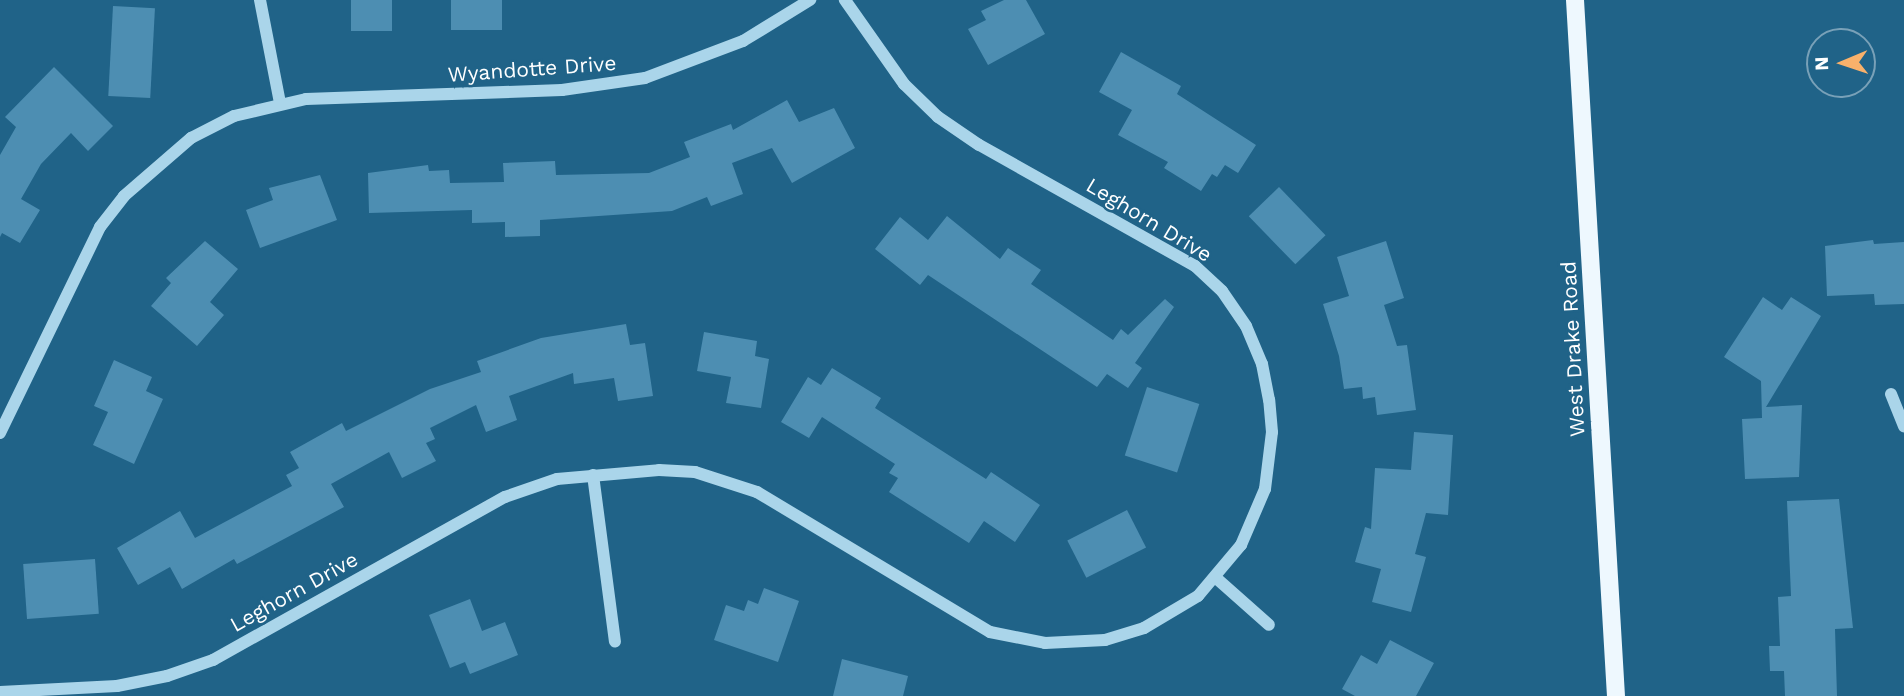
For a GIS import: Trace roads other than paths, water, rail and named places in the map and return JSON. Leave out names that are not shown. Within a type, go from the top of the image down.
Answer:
[{"type":"main road","name":"West Drake Road","points":[[1575,0],[1616,696]]},
{"type":"street","points":[[260,0],[280,103]]},
{"type":"street","name":"Wyandotte Drive","points":[[0,433],[84,256],[124,196],[191,138],[234,116],[280,103],[607,86],[695,62],[743,41],[810,0]]},
{"type":"street","name":"Leghorn Drive","points":[[0,692],[117,686],[213,660],[505,497],[557,479],[659,470],[727,481],[806,517],[946,610],[989,632],[1045,643],[1105,640],[1144,628],[1175,613],[1215,577],[1241,545],[1256,516],[1270,462],[1269,400],[1262,364],[1246,326],[1223,291],[1195,267],[979,145],[938,117],[904,84],[845,0]]},
{"type":"street","points":[[1891,394],[1904,427]]},
{"type":"street","points":[[593,475],[615,642]]},
{"type":"street","points":[[1215,577],[1269,625]]}]
